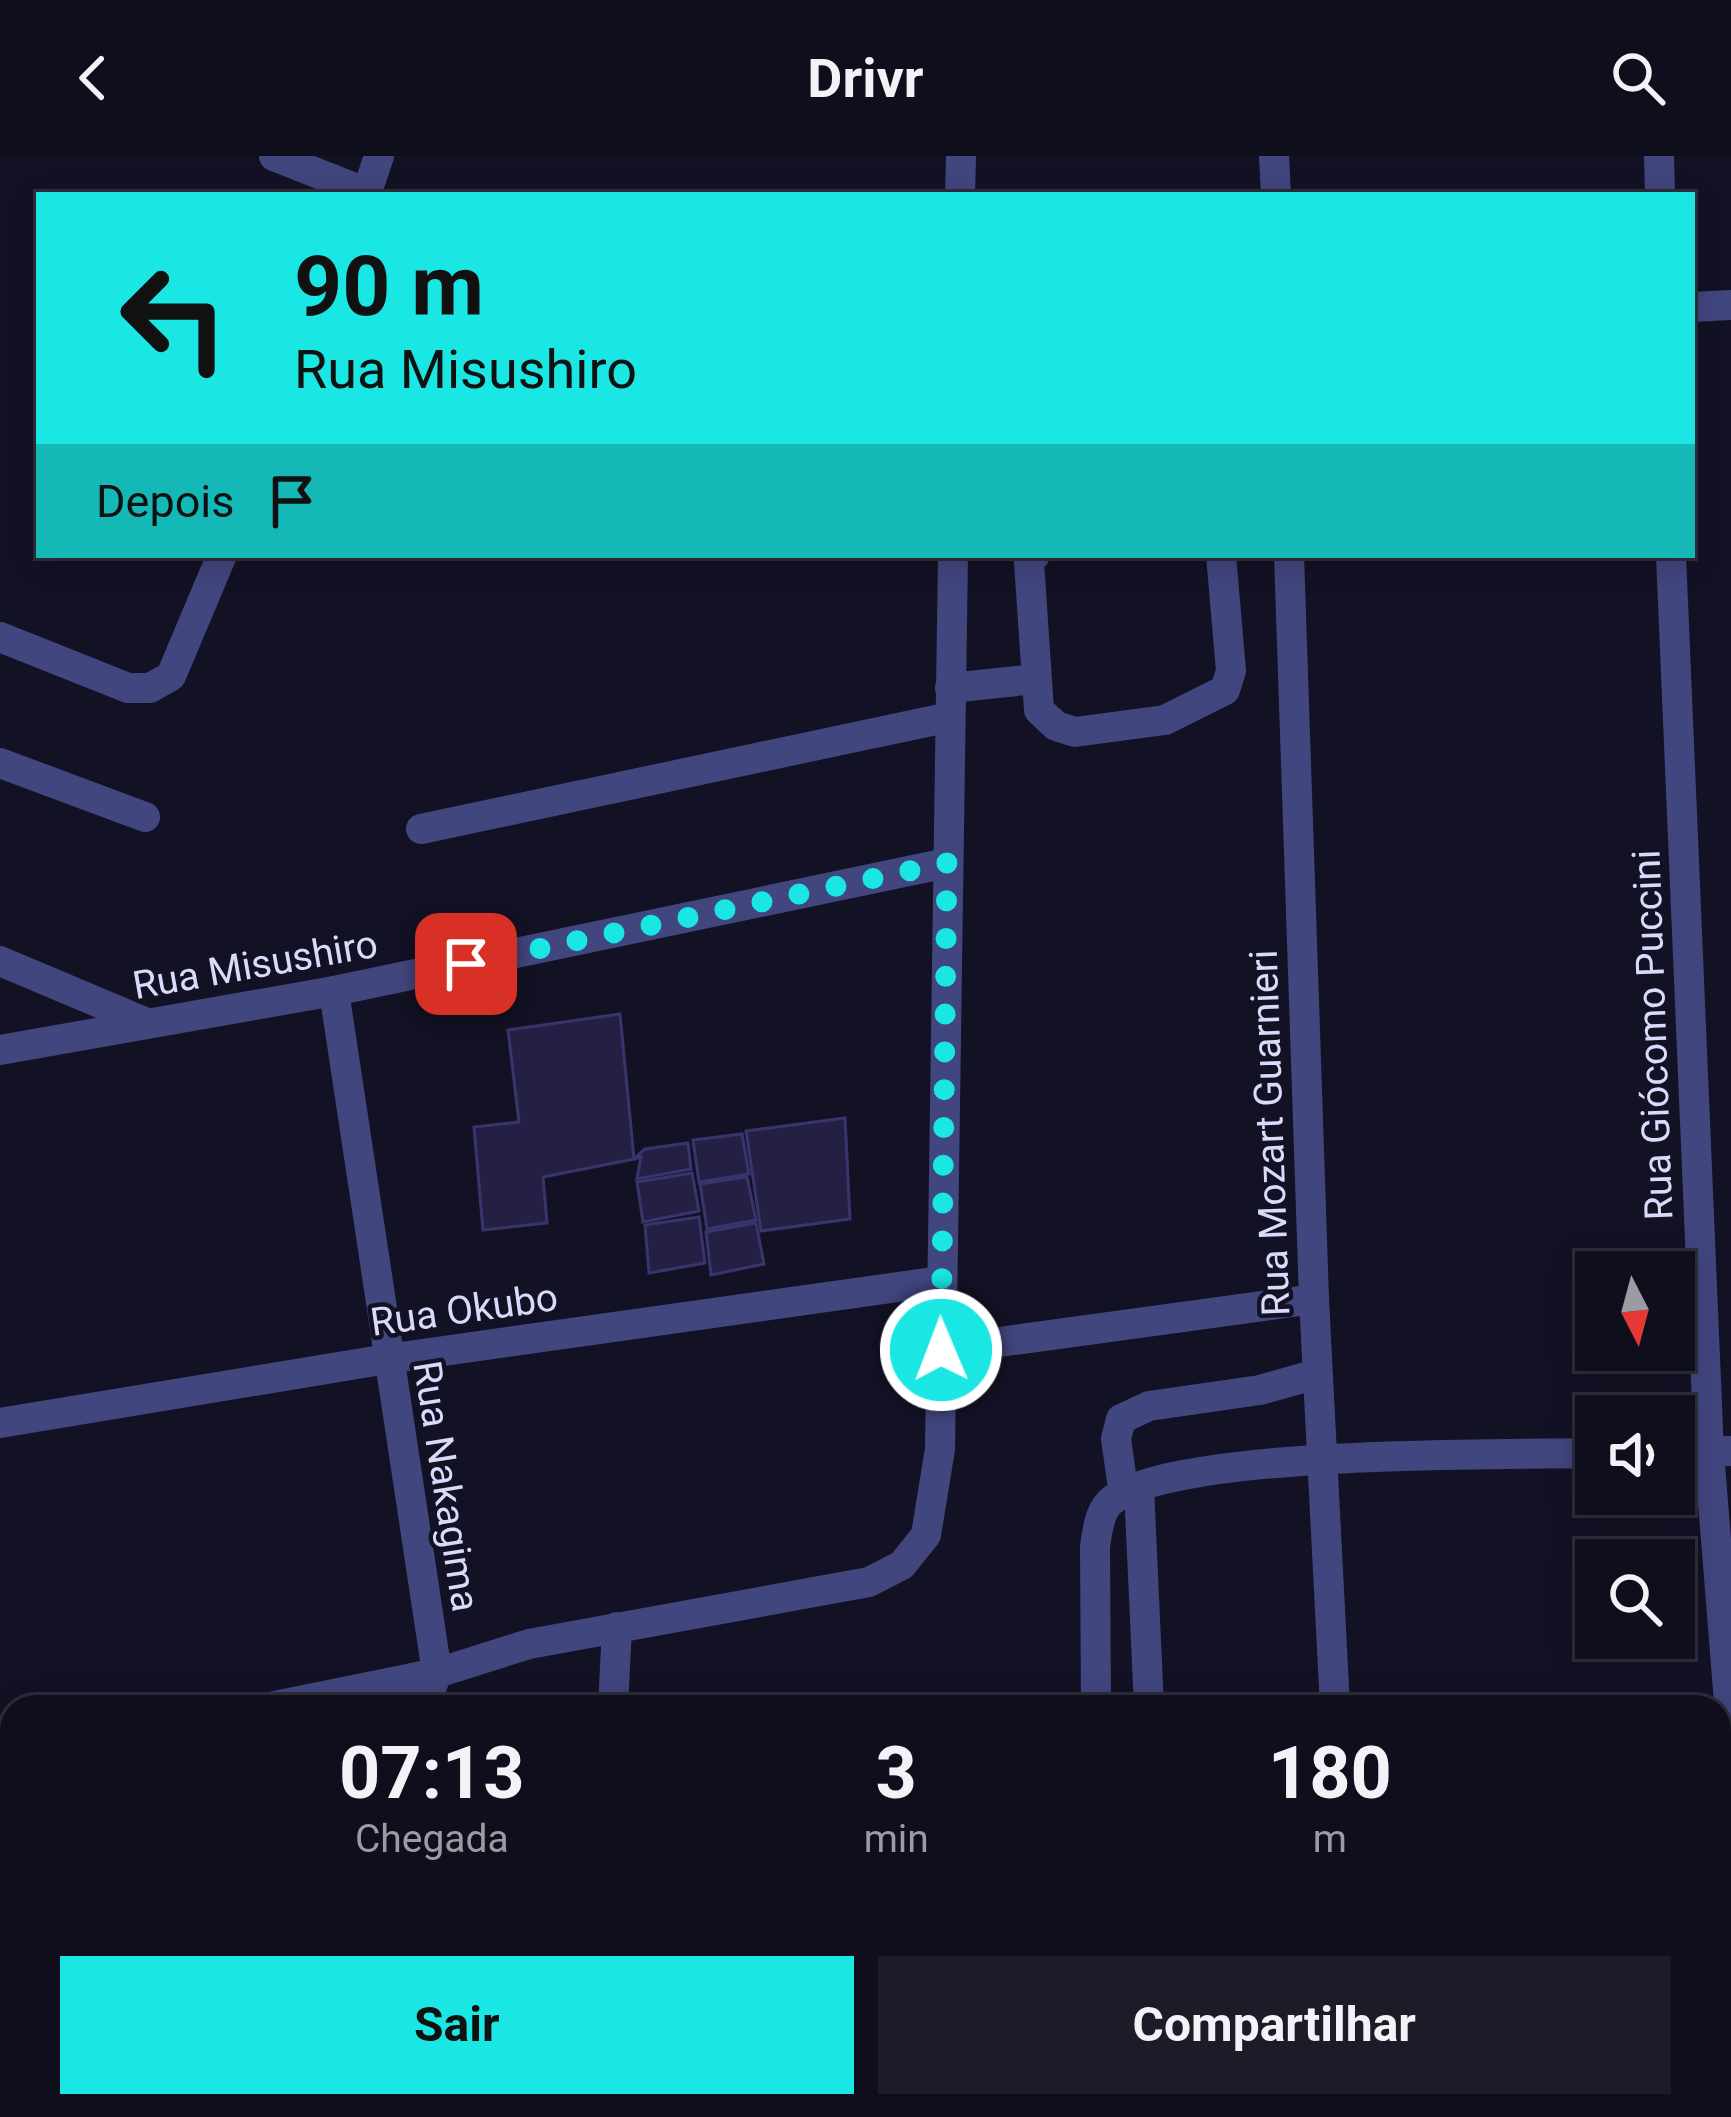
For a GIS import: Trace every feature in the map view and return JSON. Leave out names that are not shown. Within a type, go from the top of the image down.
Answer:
[{"type":"street","points":[[274,156],[361,192]]},
{"type":"street","points":[[367,192],[380,156]]},
{"type":"street","points":[[960,192],[961,156]]},
{"type":"street","points":[[1274,156],[1276,192]]},
{"type":"street","points":[[1659,156],[1660,192]]},
{"type":"street","points":[[1695,308],[1731,305]]},
{"type":"street","points":[[0,637],[128,688],[150,688],[171,676],[221,558]]},
{"type":"street","points":[[329,1695],[437,1673],[530,1644],[869,1582],[902,1565],[926,1534],[940,1449],[953,558]]},
{"type":"street","points":[[1032,558],[1039,710],[1056,726],[1075,733],[1165,720],[1225,690],[1231,671],[1221,558]]},
{"type":"street","name":"Rua Mozart Guarnieri","points":[[1289,558],[1314,1299],[1334,1695]]},
{"type":"street","name":"Rua Giócomo Puccini","points":[[1670,558],[1730,1695]]},
{"type":"street","points":[[421,829],[1035,679]]},
{"type":"street","points":[[0,763],[145,817]]},
{"type":"street","name":"Rua Misushiro","points":[[0,1050],[334,991],[947,863]]},
{"type":"street","points":[[0,961],[147,1023]]},
{"type":"street","name":"Rua Nakagima","points":[[334,991],[437,1673],[429,1695]]},
{"type":"street","name":"Rua Okubo","points":[[0,1423],[387,1359],[940,1281]]},
{"type":"street","points":[[941,1350],[1314,1299]]},
{"type":"street","points":[[1147,1695],[1131,1491],[1117,1438],[1121,1419],[1149,1406],[1260,1390],[1317,1374]]},
{"type":"street","points":[[1096,1695],[1095,1546],[1109,1503],[1131,1491],[1191,1475],[1321,1457],[1575,1454]]},
{"type":"street","points":[[614,1695],[617,1627]]},
{"type":"building","points":[[620,1014],[634,1159],[543,1177],[547,1223],[483,1230],[474,1127],[519,1122],[508,1030]]},
{"type":"building","points":[[845,1118],[850,1219],[761,1231],[746,1131]]},
{"type":"building","points":[[742,1134],[749,1174],[699,1182],[693,1140]]},
{"type":"building","points":[[688,1143],[691,1169],[637,1179],[641,1157],[634,1159],[645,1149]]},
{"type":"building","points":[[692,1173],[699,1211],[643,1222],[637,1182]]},
{"type":"building","points":[[747,1177],[756,1220],[707,1229],[700,1184]]},
{"type":"building","points":[[699,1217],[705,1263],[649,1273],[645,1225]]},
{"type":"building","points":[[756,1223],[764,1264],[711,1275],[706,1232]]},
{"type":"route","points":[[466,964],[947,863],[941,1350]]}]
